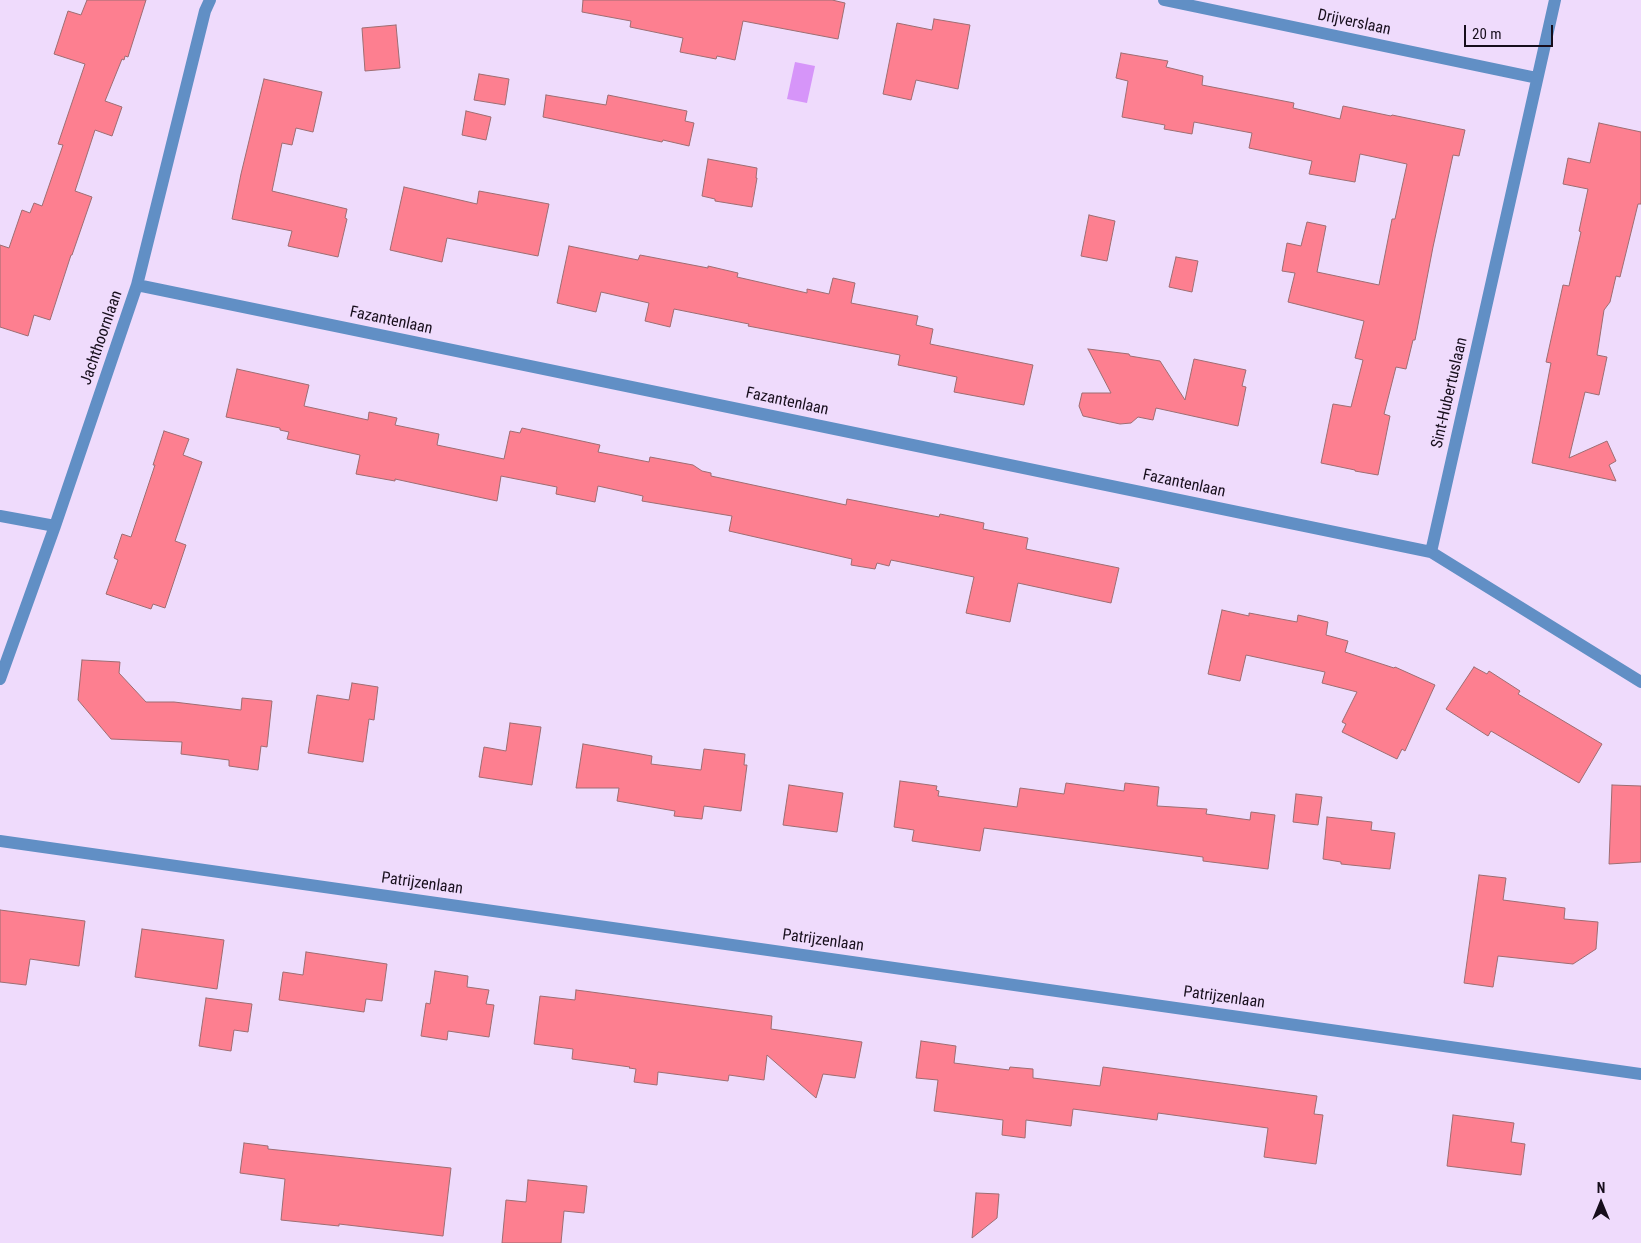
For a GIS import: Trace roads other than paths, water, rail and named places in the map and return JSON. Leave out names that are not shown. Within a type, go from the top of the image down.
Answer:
[{"type":"street","name":"Jachthoornlaan","points":[[0,679],[55,526],[137,285],[205,12],[210,0]]},
{"type":"street","name":"Drijverslaan","points":[[1164,0],[1537,78]]},
{"type":"street","name":"Sint-Hubertuslaan","points":[[1431,552],[1556,0]]},
{"type":"street","name":"Fazantenlaan","points":[[137,285],[1431,552]]},
{"type":"street","points":[[0,516],[55,526]]},
{"type":"street","points":[[1431,552],[1641,682]]},
{"type":"street","name":"Patrijzenlaan","points":[[0,841],[1641,1074]]}]
